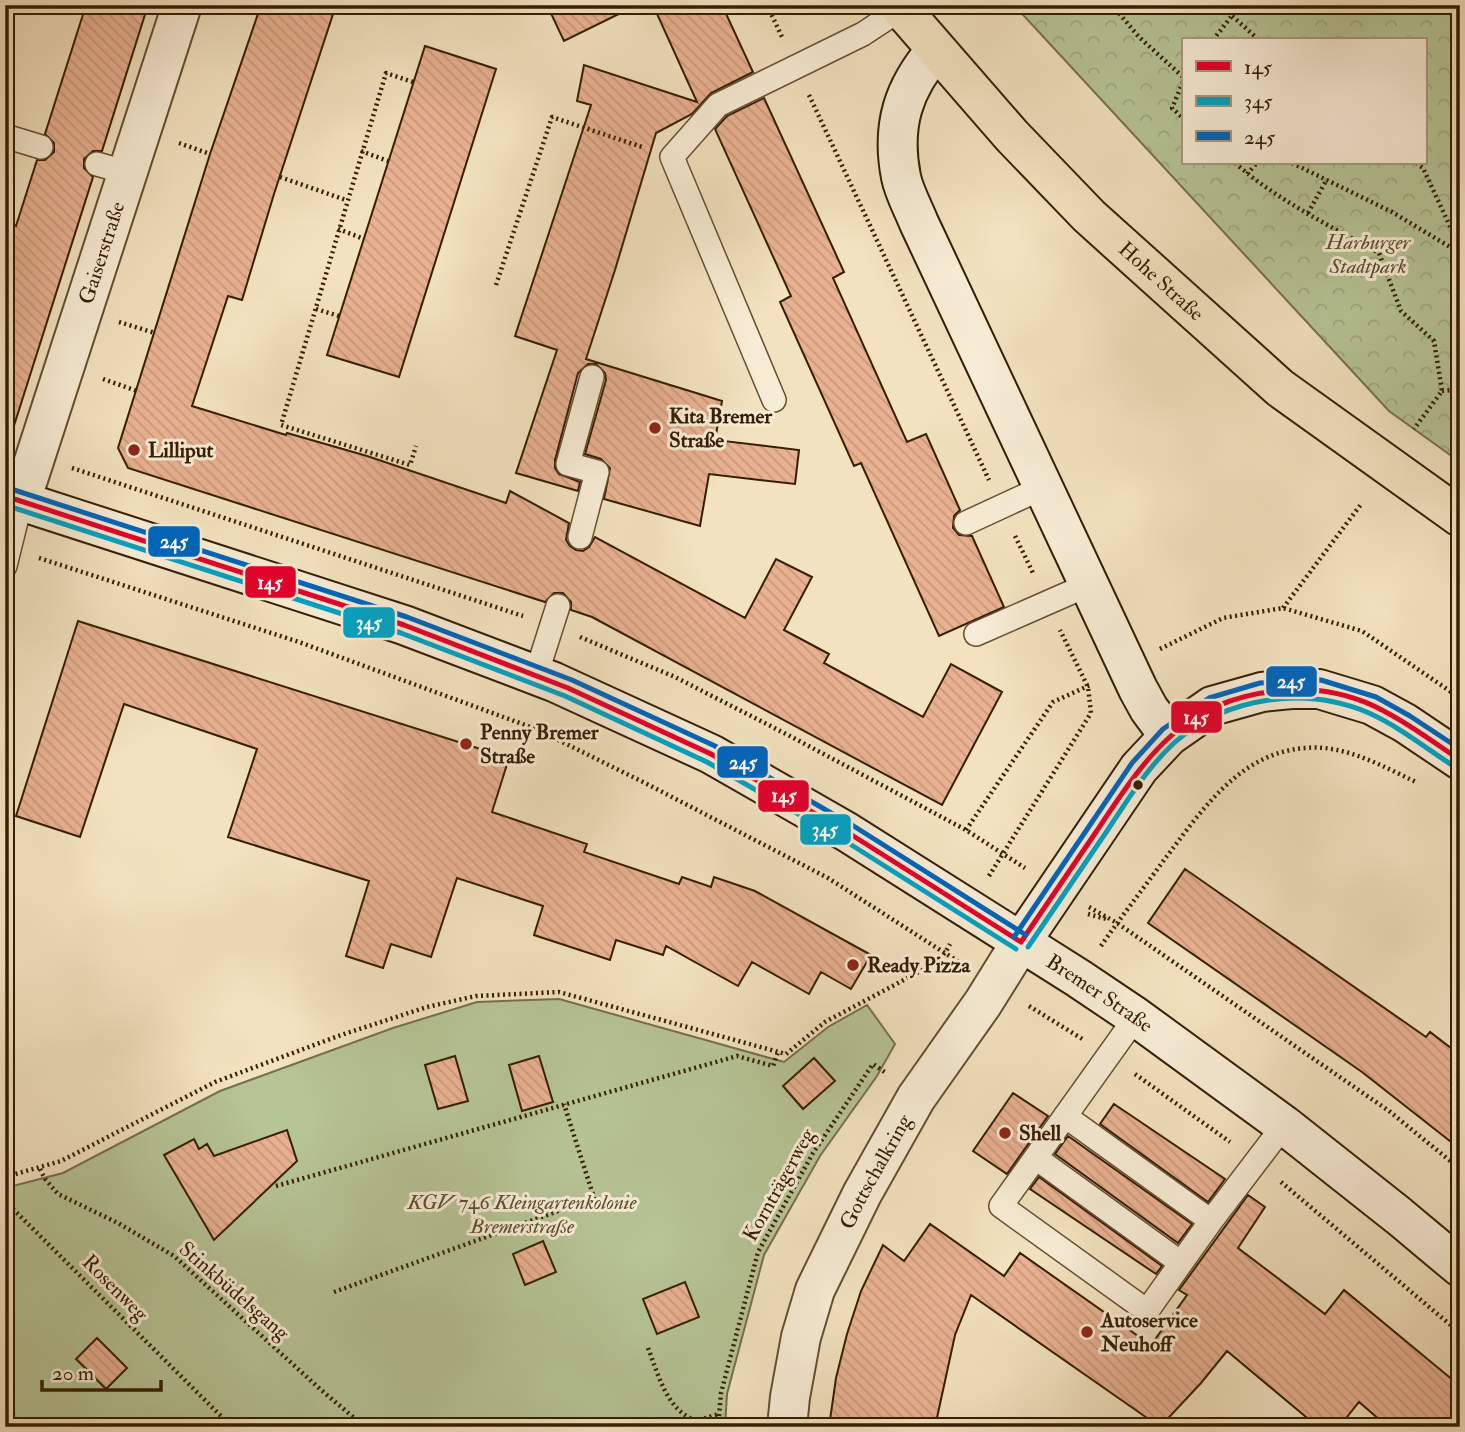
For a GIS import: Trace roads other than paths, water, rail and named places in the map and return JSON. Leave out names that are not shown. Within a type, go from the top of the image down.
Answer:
[{"type":"main road","name":"Hohe Straße","points":[[900,7],[1012,136],[1089,216],[1280,388],[1460,517]]},
{"type":"street","name":"Gaiserstraße","points":[[13,498],[36,456],[113,169],[182,5]]},
{"type":"street","points":[[936,50],[919,69],[898,124],[901,179],[919,223],[1127,665],[1149,709],[1169,736]]},
{"type":"street","name":"Bremer Straße","points":[[13,498],[404,625],[536,675],[711,754],[847,832],[1136,1017],[1284,1125],[1460,1267]]},
{"type":"street","name":"Gottschalkring","points":[[787,1427],[801,1337],[815,1290],[862,1194],[916,1098],[995,985],[1021,942],[1139,768],[1169,736],[1212,706],[1241,696],[1291,689],[1319,689],[1372,705],[1405,723],[1460,760]]},
{"type":"lane","points":[[775,400],[672,157],[718,105],[863,34],[900,7]]},
{"type":"lane","points":[[5,136],[41,147]]},
{"type":"lane","points":[[580,537],[597,472],[568,464],[592,377]]},
{"type":"lane","points":[[966,523],[1044,487]]},
{"type":"lane","points":[[7,557],[13,498]]},
{"type":"lane","points":[[976,634],[1090,584]]},
{"type":"lane","points":[[536,675],[555,616]]},
{"type":"lane","points":[[1136,1017],[1001,1206],[1147,1311],[1284,1125]]},
{"type":"lane","points":[[1065,1116],[1211,1221]]},
{"type":"lane","points":[[1035,1158],[1181,1263]]},
{"type":"place","name":"Kita Bremer Straße","points":[[655,428]]},
{"type":"place","name":"Lilliput","points":[[134,450]]},
{"type":"place","name":"Penny Bremer Straße","points":[[466,744]]},
{"type":"place","name":"Ready Pizza","points":[[853,965]]},
{"type":"place","name":"Shell","points":[[1005,1133]]},
{"type":"place","name":"Autoservice Neuhoff","points":[[1087,1332]]},
{"type":"park label","name":"Harburger Stadtpark","points":[[1368,254]]},
{"type":"park label","name":"KGV 746 Kleingartenkolonie Bremerstraße","points":[[522,1214]]}]
